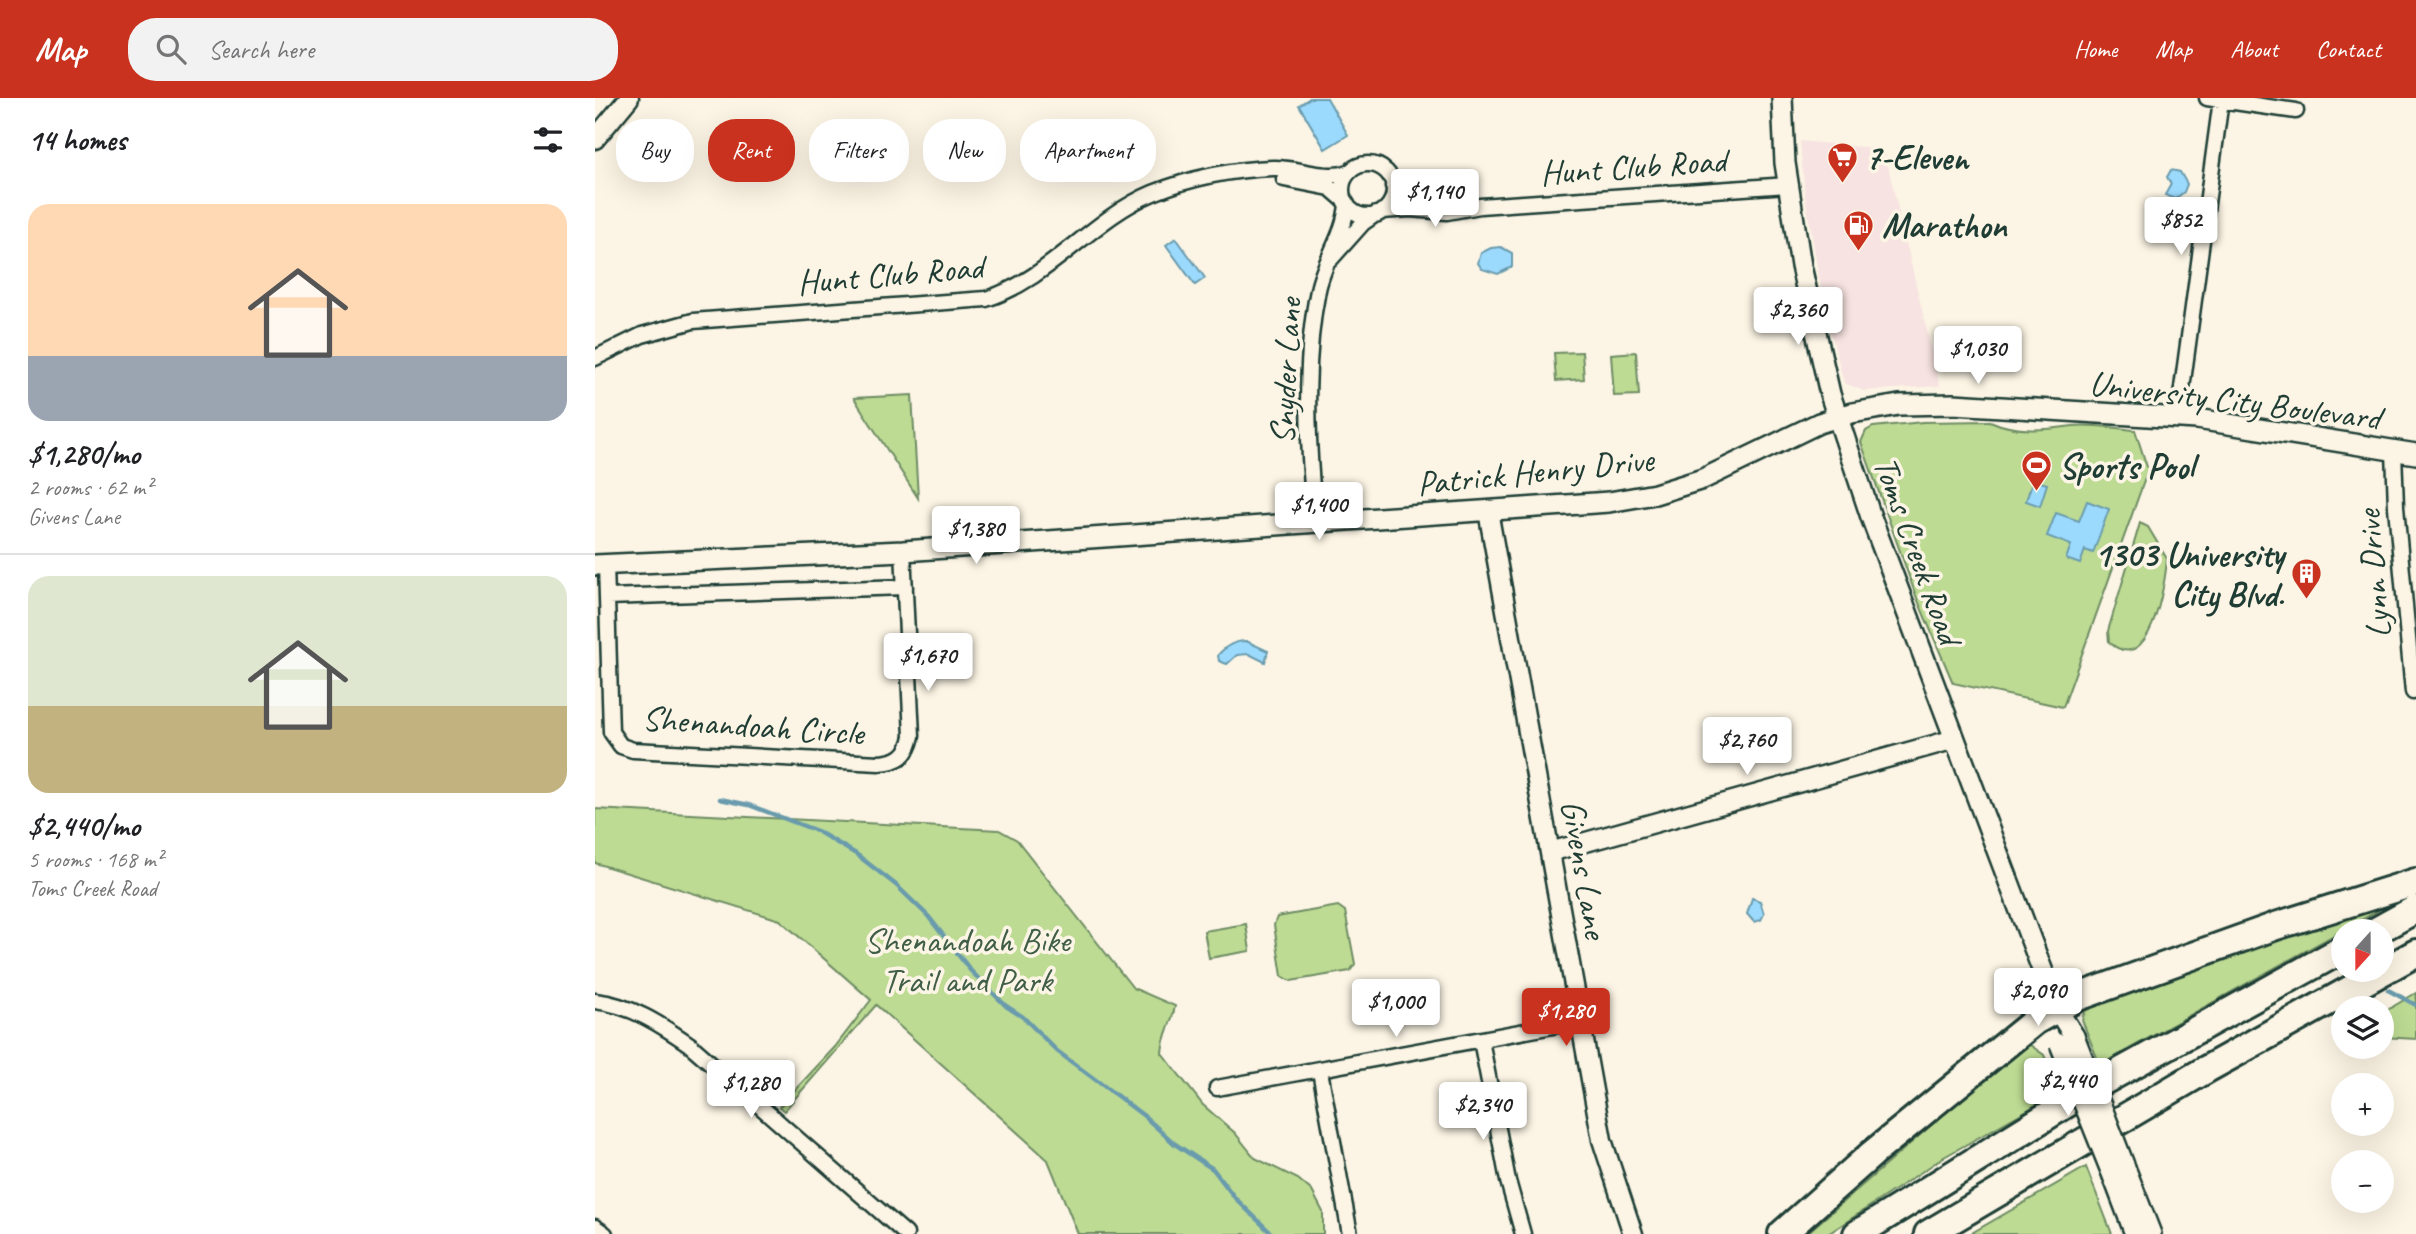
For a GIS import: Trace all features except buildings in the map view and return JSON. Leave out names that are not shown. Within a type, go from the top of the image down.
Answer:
[{"type":"highway","points":[[1781,1234],[2018,1032],[2078,997],[2276,926],[2416,882]]},
{"type":"highway","points":[[2394,921],[2416,909]]},
{"type":"highway","points":[[1928,1234],[2207,1069],[2416,953]]},
{"type":"highway","points":[[1857,1234],[2099,1083],[2331,956]]},
{"type":"highway","points":[[1943,1234],[1973,1205]]},
{"type":"main road","name":"Toms Creek Road","points":[[1782,98],[1789,185],[1804,278],[1837,417],[2067,1040],[2119,1173],[2151,1234]]},
{"type":"main road","name":"University City Boulevard","points":[[1837,417],[1883,407],[1933,404],[2178,418],[2416,454]]},
{"type":"main road","name":"Patrick Henry Drive","points":[[601,564],[903,551],[1599,503],[1665,492],[1713,474],[1780,439],[1837,417]]},
{"type":"main road","name":"Toms Creek Road","points":[[2119,1173],[2135,1234]]},
{"type":"street","points":[[595,139],[629,98]]},
{"type":"street","points":[[2178,418],[2214,99],[2296,111]]},
{"type":"street","points":[[1360,165],[1375,165],[1387,173],[1393,186],[1391,201],[1379,213],[1361,214],[1346,203],[1342,187],[1348,173],[1360,165]]},
{"type":"street","name":"Hunt Club Road","points":[[595,358],[655,330],[702,319],[986,299],[1025,282],[1104,220],[1135,202],[1191,181],[1273,168],[1332,176],[1348,173]]},
{"type":"street","name":"Hunt Club Road","points":[[1248,172],[1323,186],[1346,203]]},
{"type":"street","name":"Hunt Club Road","points":[[1379,213],[1410,209],[1455,212],[1480,206],[1789,185]]},
{"type":"street","name":"Hunt Club Road","points":[[1393,186],[1413,197],[1480,206]]},
{"type":"street","name":"Snyder Lane","points":[[1346,203],[1345,219],[1333,243],[1319,287],[1311,356],[1309,409],[1312,487],[1323,499],[1354,520]]},
{"type":"street","name":"Snyder Lane","points":[[1329,261],[1363,223],[1379,213]]},
{"type":"street","name":"Lynn Drive","points":[[2394,451],[2396,507],[2413,692]]},
{"type":"street","name":"Snyder Lane","points":[[1282,525],[1312,487]]},
{"type":"street","name":"Givens Lane","points":[[1488,511],[1602,1140],[1633,1234]]},
{"type":"street","name":"Shenandoah Circle","points":[[601,564],[607,597],[611,732],[621,746],[633,750],[879,763],[893,762],[901,757],[908,750],[912,736],[903,551]]},
{"type":"street","points":[[607,597],[905,587]]},
{"type":"street","points":[[1551,852],[1955,739]]},
{"type":"street","points":[[595,1000],[643,1015],[689,1044],[906,1234]]},
{"type":"street","points":[[1217,1088],[1580,1021]]},
{"type":"street","points":[[1481,1040],[1508,1181],[1523,1234]]},
{"type":"street","points":[[1320,1071],[1350,1234]]},
{"type":"street","points":[[595,1227],[605,1234]]},
{"type":"shaded area","points":[[1800,141],[1884,149],[1940,386],[1864,391],[1844,383],[1825,310],[1805,196]]},
{"type":"green space","points":[[1582,352],[1584,379],[1556,381],[1554,353]]},
{"type":"green space","points":[[1636,352],[1639,395],[1614,396],[1611,354]]},
{"type":"green space","points":[[912,395],[918,498],[854,398]]},
{"type":"green space","points":[[1990,421],[2020,429],[2088,426],[2135,430],[2148,470],[2063,707],[1953,683],[1916,596],[1861,442],[1866,431],[1873,427],[1923,422]]},
{"type":"green space","points":[[2140,523],[2148,527],[2167,559],[2166,572],[2159,606],[2145,639],[2135,648],[2123,650],[2109,642],[2108,631]]},
{"type":"green space","name":"Shenandoah Bike Trail and Park","points":[[595,809],[999,830],[1017,840],[1133,988],[1175,1006],[1162,1053],[1203,1105],[1235,1133],[1255,1158],[1298,1179],[1312,1191],[1323,1212],[1323,1234],[1078,1234],[1048,1160],[876,1005],[784,1111],[779,1107],[835,1047],[871,1000],[780,920],[595,863]]},
{"type":"green space","points":[[2390,904],[2363,919],[2342,919]]},
{"type":"green space","points":[[1338,906],[1345,911],[1355,964],[1350,971],[1291,981],[1282,976],[1274,925],[1277,917]]},
{"type":"green space","points":[[2331,923],[2331,937],[2100,1065],[2082,1020],[2085,1010],[2241,951]]},
{"type":"green space","points":[[1246,924],[1250,951],[1209,958],[1204,931]]},
{"type":"green space","points":[[2416,993],[2416,1039],[2394,1038],[2394,1006]]},
{"type":"green space","points":[[2030,1045],[2044,1055],[2059,1092],[1944,1157],[1828,1234],[1806,1234],[2018,1050]]},
{"type":"green space","points":[[2086,1167],[2112,1234],[1970,1234]]},
{"type":"water","points":[[1310,98],[1327,98],[1348,135],[1325,149],[1299,105]]},
{"type":"water","points":[[2171,170],[2180,172],[2187,184],[2184,192],[2175,199],[2165,195],[2171,184],[2167,177]]},
{"type":"water","points":[[1176,238],[1205,278],[1195,285],[1166,245]]},
{"type":"water","points":[[1501,247],[1512,253],[1512,267],[1498,274],[1482,269],[1478,263],[1481,253]]},
{"type":"water","name":"Sports Pool","points":[[2033,480],[2047,484],[2040,506],[2026,501]]},
{"type":"water","points":[[2087,501],[2109,509],[2093,553],[2085,550],[2080,564],[2066,559],[2071,545],[2047,536],[2056,513],[2079,521]]},
{"type":"water","points":[[1246,641],[1268,651],[1265,662],[1249,654],[1237,655],[1227,664],[1219,661],[1218,655],[1224,649],[1234,643]]},
{"type":"water","points":[[1752,898],[1760,901],[1764,914],[1761,920],[1754,922],[1747,914]]},
{"type":"waterway","points":[[720,799],[749,805],[817,831],[856,854],[896,885],[928,916],[971,971],[1006,1006],[1023,1017],[1057,1051],[1144,1116],[1175,1144],[1213,1169],[1235,1198],[1272,1234]]},
{"type":"waterway","points":[[2388,990],[2416,1005]]},
{"type":"place","name":"7-Eleven","points":[[1842,184]]},
{"type":"place","name":"Marathon","points":[[1859,252]]},
{"type":"place","name":"Sports Pool","points":[[2036,493]]},
{"type":"place","name":"1303 University City Blvd.","points":[[2307,601]]}]
